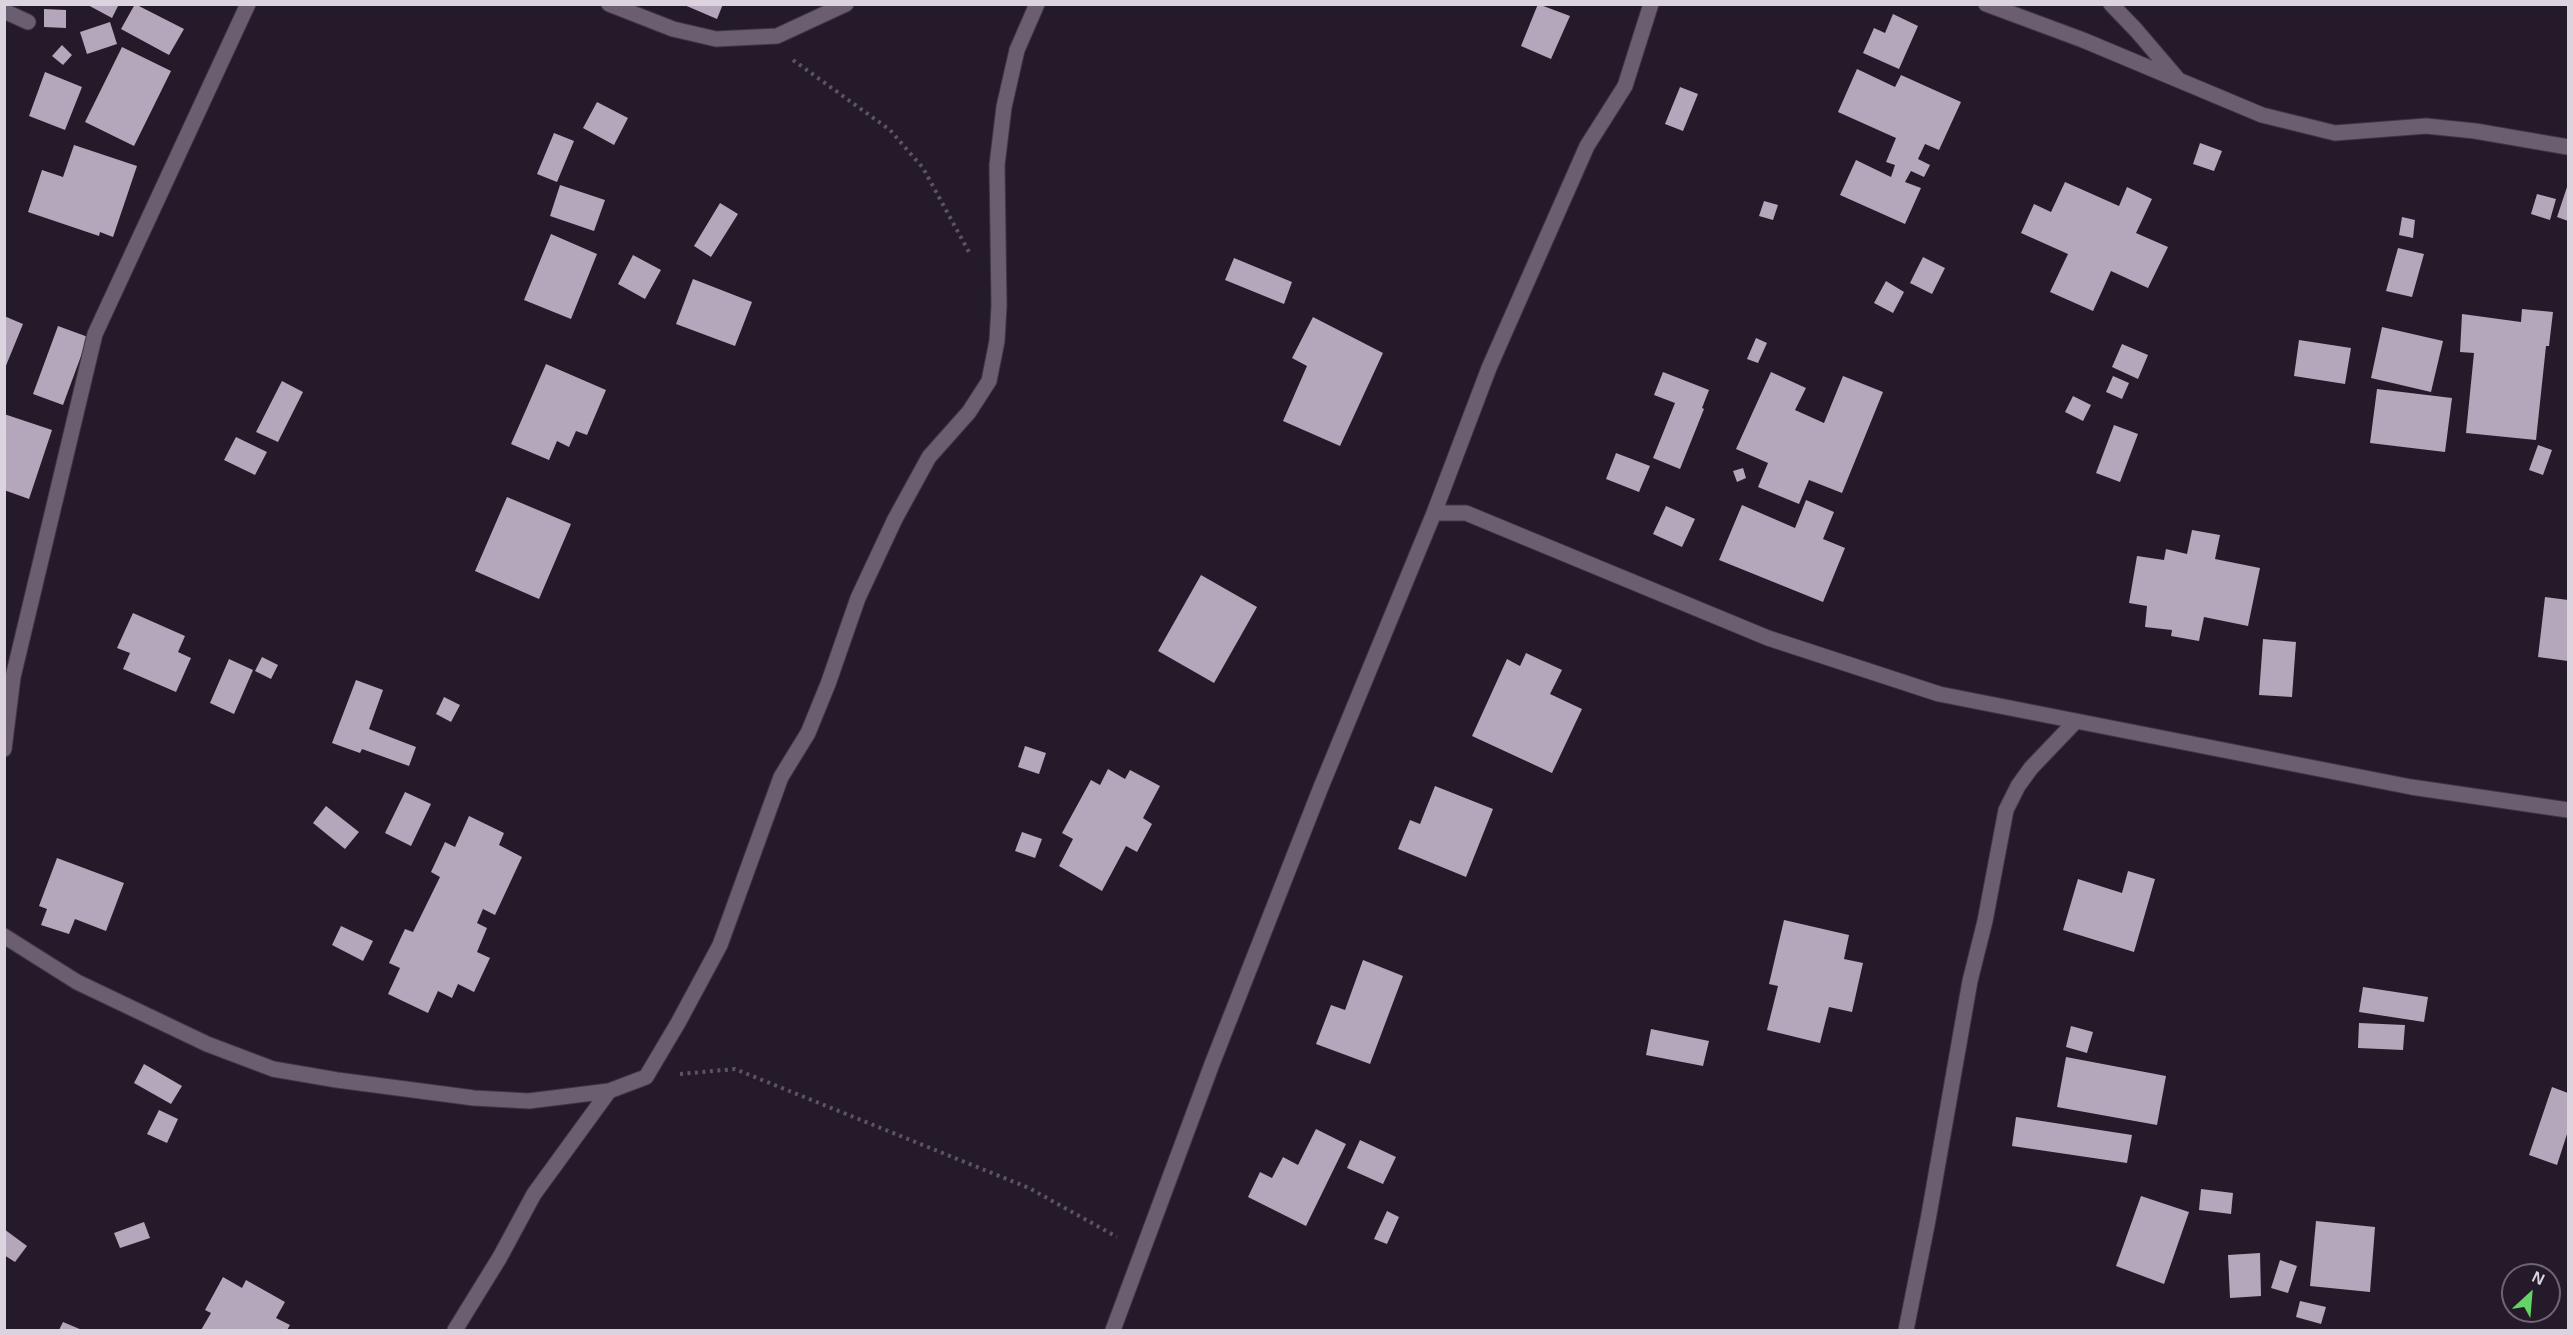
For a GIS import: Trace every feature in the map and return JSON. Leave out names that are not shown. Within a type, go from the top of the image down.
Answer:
[{"type":"street","points":[[4,749],[9,672],[95,334],[248,4]]},
{"type":"street","points":[[609,4],[673,29],[716,39],[777,36],[846,4]]},
{"type":"street","points":[[4,936],[77,982],[207,1044],[273,1068],[337,1080],[474,1098],[529,1101],[609,1091],[646,1077],[720,945],[782,777],[807,733],[828,684],[858,598],[895,519],[928,457],[969,411],[989,381],[997,341],[999,306],[997,165],[1004,107],[1017,50],[1037,4]]},
{"type":"street","points":[[1113,1330],[1144,1252],[1212,1064],[1308,820],[1434,513],[1489,368],[1587,146],[1625,86],[1651,4]]},
{"type":"street","points":[[1986,4],[2083,40],[2262,115],[2335,133],[2426,126],[2475,131],[2568,147]]},
{"type":"street","points":[[2111,4],[2179,80]]},
{"type":"street","points":[[4,11],[28,22]]},
{"type":"street","points":[[1434,513],[1466,513],[1768,638],[1939,693],[2410,788],[2568,810]]},
{"type":"street","points":[[1906,1330],[1970,981],[1985,921],[2006,810],[2018,786],[2031,768],[2075,722]]},
{"type":"street","points":[[455,1330],[500,1257],[534,1194],[609,1091]]},
{"type":"path","points":[[758,36],[890,130],[923,168],[972,257]]},
{"type":"path","points":[[646,1077],[735,1069],[1029,1188],[1144,1252]]},
{"type":"building","points":[[86,4],[119,4],[112,18]]},
{"type":"building","points":[[135,4],[184,29],[169,55],[121,29]]},
{"type":"building","points":[[682,4],[723,4],[717,19]]},
{"type":"building","points":[[1538,4],[1570,16],[1551,59],[1521,46]]},
{"type":"building","points":[[44,9],[66,10],[66,28],[44,27]]},
{"type":"building","points":[[1893,14],[1918,26],[1899,69],[1863,53],[1874,28],[1885,33]]},
{"type":"building","points":[[110,22],[117,44],[87,54],[80,32]]},
{"type":"building","points":[[62,45],[72,55],[63,65],[52,56]]},
{"type":"building","points":[[122,47],[171,71],[134,146],[85,122]]},
{"type":"building","points":[[1857,69],[1895,87],[1901,75],[1961,102],[1939,150],[1925,144],[1918,159],[1930,165],[1924,177],[1911,171],[1905,182],[1921,188],[1905,224],[1840,195],[1856,160],[1891,177],[1895,165],[1886,162],[1896,138],[1838,112]]},
{"type":"building","points":[[45,72],[82,87],[65,130],[29,116]]},
{"type":"building","points":[[1680,87],[1698,94],[1683,131],[1665,124]]},
{"type":"building","points":[[597,102],[628,118],[614,145],[583,128]]},
{"type":"building","points":[[554,133],[574,141],[557,182],[537,174]]},
{"type":"building","points":[[2200,143],[2222,151],[2214,171],[2193,164]]},
{"type":"building","points":[[74,145],[137,166],[113,237],[100,232],[99,236],[28,212],[42,170],[63,177]]},
{"type":"building","points":[[2065,182],[2119,206],[2127,187],[2152,199],[2136,233],[2168,247],[2148,288],[2111,271],[2093,311],[2050,292],[2068,254],[2021,233],[2034,204],[2051,212]]},
{"type":"building","points":[[2568,184],[2568,221],[2557,217]]},
{"type":"building","points":[[560,185],[605,200],[594,231],[550,216]]},
{"type":"building","points":[[2537,194],[2556,199],[2550,220],[2531,214]]},
{"type":"building","points":[[1764,201],[1778,205],[1773,220],[1759,216]]},
{"type":"building","points":[[720,203],[738,214],[711,257],[694,246]]},
{"type":"building","points":[[2402,217],[2415,220],[2413,238],[2399,235]]},
{"type":"building","points":[[551,234],[597,254],[571,319],[524,300]]},
{"type":"building","points":[[2398,248],[2424,254],[2412,297],[2386,291]]},
{"type":"building","points":[[633,255],[661,270],[645,299],[618,284]]},
{"type":"building","points":[[1923,257],[1945,268],[1932,294],[1910,283]]},
{"type":"building","points":[[1234,258],[1292,282],[1284,304],[1225,280]]},
{"type":"building","points":[[693,279],[752,302],[735,346],[676,324]]},
{"type":"building","points":[[1886,281],[1904,292],[1893,313],[1874,303]]},
{"type":"building","points":[[2522,309],[2553,312],[2549,346],[2546,346],[2536,440],[2466,433],[2474,353],[2460,352],[2462,314],[2521,322]]},
{"type":"building","points":[[4,316],[23,324],[5,368],[4,368]]},
{"type":"building","points":[[1313,317],[1383,353],[1340,446],[1283,421],[1307,366],[1292,358]]},
{"type":"building","points":[[58,326],[88,337],[63,405],[33,394]]},
{"type":"building","points":[[2382,327],[2443,341],[2431,392],[2371,378]]},
{"type":"building","points":[[1756,338],[1767,343],[1758,363],[1747,359]]},
{"type":"building","points":[[2299,340],[2351,348],[2345,384],[2294,376]]},
{"type":"building","points":[[2122,344],[2148,355],[2138,379],[2112,367]]},
{"type":"building","points":[[546,364],[606,390],[587,435],[576,431],[569,447],[557,441],[549,460],[511,444]]},
{"type":"building","points":[[1663,372],[1709,390],[1702,408],[1704,409],[1680,469],[1653,458],[1675,403],[1654,395]]},
{"type":"building","points":[[1771,372],[1806,388],[1795,410],[1824,423],[1843,376],[1883,392],[1842,493],[1809,480],[1799,504],[1758,487],[1768,463],[1736,449]]},
{"type":"building","points":[[2113,376],[2129,383],[2122,399],[2106,392]]},
{"type":"building","points":[[282,381],[303,392],[278,442],[256,432]]},
{"type":"building","points":[[2377,389],[2452,398],[2445,452],[2370,443]]},
{"type":"building","points":[[2073,396],[2091,405],[2083,421],[2065,412]]},
{"type":"building","points":[[4,414],[52,430],[29,499],[4,490]]},
{"type":"building","points":[[2114,425],[2138,434],[2120,482],[2096,473]]},
{"type":"building","points":[[236,437],[267,452],[255,475],[224,460]]},
{"type":"building","points":[[2538,445],[2552,450],[2543,475],[2529,470]]},
{"type":"building","points":[[1616,453],[1650,466],[1639,492],[1606,479]]},
{"type":"building","points":[[1743,468],[1746,478],[1737,482],[1733,471]]},
{"type":"building","points":[[507,497],[571,524],[539,599],[475,571]]},
{"type":"building","points":[[1806,500],[1834,512],[1823,539],[1845,548],[1823,602],[1719,560],[1742,505],[1795,528]]},
{"type":"building","points":[[1666,506],[1695,519],[1682,547],[1653,534]]},
{"type":"building","points":[[2192,530],[2220,535],[2215,559],[2260,568],[2248,626],[2204,617],[2199,641],[2171,636],[2172,630],[2145,627],[2147,606],[2129,603],[2137,556],[2164,560],[2166,549],[2187,554]]},
{"type":"building","points":[[1201,575],[1257,607],[1214,683],[1158,651]]},
{"type":"building","points":[[2545,597],[2568,600],[2568,661],[2538,657]]},
{"type":"building","points":[[133,613],[185,636],[178,652],[191,658],[176,692],[123,669],[130,653],[117,648]]},
{"type":"building","points":[[2263,639],[2296,642],[2292,697],[2259,695]]},
{"type":"building","points":[[1526,653],[1562,670],[1550,694],[1582,709],[1552,773],[1472,736],[1507,659],[1520,666]]},
{"type":"building","points":[[262,657],[278,665],[271,679],[255,671]]},
{"type":"building","points":[[229,659],[253,670],[234,714],[210,703]]},
{"type":"building","points":[[356,680],[383,690],[369,729],[416,747],[409,766],[362,749],[360,753],[332,743]]},
{"type":"building","points":[[444,697],[460,705],[451,722],[436,714]]},
{"type":"building","points":[[1025,746],[1046,753],[1039,774],[1018,767]]},
{"type":"building","points":[[1108,769],[1125,779],[1130,770],[1160,786],[1143,818],[1152,824],[1137,852],[1126,846],[1102,891],[1059,866],[1073,839],[1062,833],[1091,780],[1100,785]]},
{"type":"building","points":[[1435,786],[1493,809],[1466,877],[1398,849],[1410,820],[1420,824]]},
{"type":"building","points":[[405,792],[431,804],[411,846],[385,833]]},
{"type":"building","points":[[326,806],[359,832],[345,849],[313,823]]},
{"type":"building","points":[[469,816],[504,833],[499,845],[522,857],[495,915],[483,909],[477,923],[487,928],[477,952],[490,958],[474,992],[458,984],[452,998],[438,991],[428,1013],[388,994],[400,968],[389,963],[405,929],[413,932],[440,877],[431,872],[445,842],[455,847]]},
{"type":"building","points":[[1022,832],[1042,839],[1035,858],[1015,851]]},
{"type":"building","points":[[57,858],[124,883],[106,931],[75,919],[69,934],[41,925],[47,909],[39,906]]},
{"type":"building","points":[[2128,871],[2155,879],[2134,952],[2063,930],[2078,879],[2122,893]]},
{"type":"building","points":[[1784,920],[1849,935],[1844,959],[1863,963],[1852,1012],[1829,1007],[1820,1043],[1767,1030],[1778,986],[1769,984]]},
{"type":"building","points":[[341,926],[373,941],[363,961],[332,945]]},
{"type":"building","points":[[1363,960],[1403,976],[1370,1064],[1316,1044],[1331,1005],[1345,1010]]},
{"type":"building","points":[[2363,987],[2428,997],[2424,1022],[2359,1012]]},
{"type":"building","points":[[2359,1023],[2405,1025],[2403,1050],[2358,1048]]},
{"type":"building","points":[[2071,1026],[2093,1032],[2087,1053],[2066,1047]]},
{"type":"building","points":[[1651,1029],[1709,1041],[1703,1066],[1646,1055]]},
{"type":"building","points":[[2066,1057],[2166,1076],[2157,1125],[2057,1107]]},
{"type":"building","points":[[144,1064],[182,1086],[171,1104],[134,1083]]},
{"type":"building","points":[[2552,1087],[2568,1093],[2568,1131],[2557,1165],[2529,1155]]},
{"type":"building","points":[[159,1110],[178,1119],[167,1143],[147,1134]]},
{"type":"building","points":[[2016,1117],[2132,1135],[2127,1163],[2012,1146]]},
{"type":"building","points":[[1316,1129],[1346,1144],[1306,1226],[1248,1197],[1260,1172],[1272,1178],[1283,1157],[1298,1165]]},
{"type":"building","points":[[1360,1140],[1396,1157],[1383,1184],[1347,1168]]},
{"type":"building","points":[[2201,1189],[2233,1193],[2231,1214],[2199,1210]]},
{"type":"building","points":[[2141,1196],[2189,1212],[2164,1284],[2116,1266]]},
{"type":"building","points":[[1387,1211],[1399,1217],[1387,1244],[1374,1239]]},
{"type":"building","points":[[2316,1221],[2375,1227],[2370,1292],[2310,1286]]},
{"type":"building","points":[[144,1222],[150,1238],[120,1248],[114,1233]]},
{"type":"building","points":[[4,1229],[27,1246],[15,1262],[4,1255]]},
{"type":"building","points":[[2260,1253],[2261,1296],[2230,1298],[2228,1255]]},
{"type":"building","points":[[2280,1260],[2297,1266],[2288,1293],[2271,1288]]},
{"type":"building","points":[[223,1277],[242,1288],[246,1280],[285,1302],[276,1318],[290,1325],[287,1330],[201,1330],[211,1313],[205,1310]]},
{"type":"building","points":[[2300,1301],[2326,1307],[2321,1324],[2296,1317]]},
{"type":"building","points":[[63,1322],[82,1330],[59,1330]]}]
